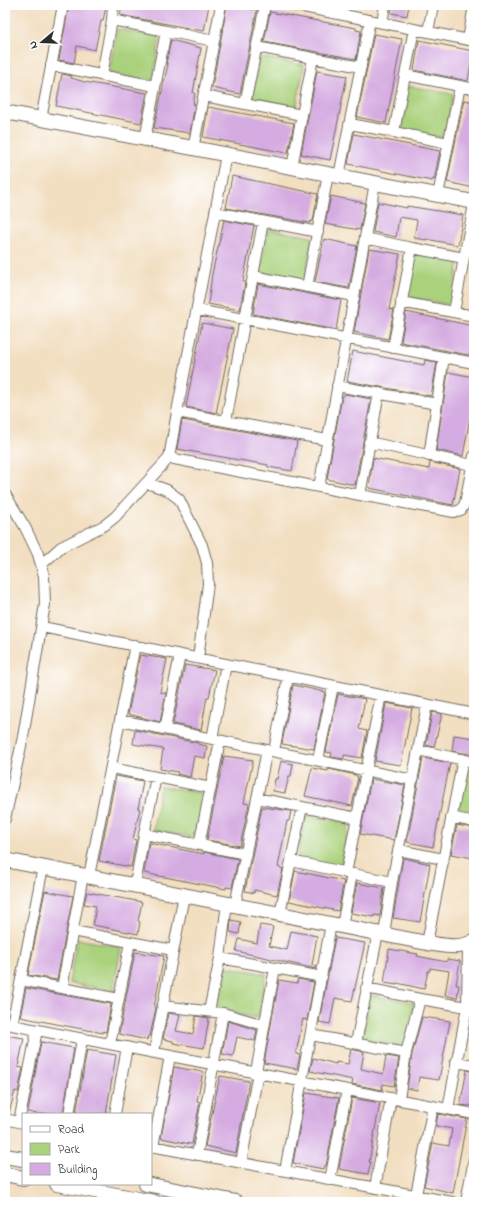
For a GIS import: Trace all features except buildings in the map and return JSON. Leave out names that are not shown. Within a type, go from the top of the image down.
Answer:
[{"type":"street","points":[[41,119],[63,5]]},
{"type":"street","points":[[102,75],[112,20],[113,5]]},
{"type":"street","points":[[194,149],[221,5]]},
{"type":"street","points":[[246,104],[265,5]]},
{"type":"street","points":[[293,5],[341,10],[382,23],[471,40],[474,5]]},
{"type":"street","points":[[382,23],[385,5]]},
{"type":"street","points":[[428,32],[433,5]]},
{"type":"street","points":[[112,20],[214,41]]},
{"type":"street","points":[[307,287],[318,232],[350,124],[370,20]]},
{"type":"street","points":[[394,132],[414,29]]},
{"type":"street","points":[[145,139],[166,31]]},
{"type":"street","points":[[257,46],[361,67]]},
{"type":"street","points":[[292,167],[313,58]]},
{"type":"street","points":[[51,65],[155,86]]},
{"type":"street","points":[[405,75],[474,89]]},
{"type":"street","points":[[438,195],[460,86]]},
{"type":"street","points":[[204,96],[302,115]]},
{"type":"street","points":[[5,112],[474,203],[454,312]]},
{"type":"street","points":[[350,124],[448,143]]},
{"type":"street","points":[[41,565],[61,547],[105,525],[115,517],[169,458],[226,155]]},
{"type":"street","points":[[319,487],[375,183]]},
{"type":"street","points":[[215,212],[318,232]]},
{"type":"street","points":[[226,421],[263,222]]},
{"type":"street","points":[[364,238],[464,258]]},
{"type":"street","points":[[393,348],[412,248]]},
{"type":"street","points":[[253,276],[354,296]]},
{"type":"street","points":[[402,302],[474,316]]},
{"type":"street","points":[[197,310],[474,363]]},
{"type":"street","points":[[429,456],[444,357]]},
{"type":"street","points":[[337,386],[437,404]]},
{"type":"street","points":[[360,495],[379,393]]},
{"type":"street","points":[[177,412],[327,440]]},
{"type":"street","points":[[169,458],[454,512],[460,510],[465,503],[473,461],[429,456],[369,442]]},
{"type":"street","points":[[147,483],[167,490],[179,499],[202,545],[206,563],[208,584],[198,658]]},
{"type":"street","points":[[5,494],[25,527],[38,554],[44,576],[45,604],[23,737],[5,819]]},
{"type":"street","points":[[42,626],[474,714]]},
{"type":"street","points":[[62,988],[73,931],[111,768],[135,646]]},
{"type":"street","points":[[165,729],[180,654]]},
{"type":"street","points":[[199,845],[211,788],[226,664]]},
{"type":"street","points":[[209,1011],[231,904],[246,854],[257,798],[288,677]]},
{"type":"street","points":[[318,760],[332,686]]},
{"type":"street","points":[[285,1171],[322,977],[337,925],[349,873],[357,818],[381,695]]},
{"type":"street","points":[[356,1043],[366,988],[381,934],[392,882],[427,705]]},
{"type":"street","points":[[120,720],[412,780]]},
{"type":"street","points":[[418,750],[474,762]]},
{"type":"street","points":[[427,943],[463,759]]},
{"type":"street","points":[[111,768],[211,788]]},
{"type":"street","points":[[136,885],[144,834],[156,777]]},
{"type":"street","points":[[257,798],[357,818]]},
{"type":"street","points":[[280,914],[302,807]]},
{"type":"street","points":[[451,817],[474,822]]},
{"type":"street","points":[[144,834],[246,854]]},
{"type":"street","points":[[398,850],[443,859]]},
{"type":"street","points":[[5,860],[427,943],[450,946],[471,943],[469,1012],[456,1062],[448,1109]]},
{"type":"street","points":[[291,861],[392,882]]},
{"type":"street","points":[[43,867],[21,980],[9,1024],[474,1114]]},
{"type":"street","points":[[154,1052],[184,895]]},
{"type":"street","points":[[73,931],[173,950]]},
{"type":"street","points":[[110,1044],[130,942]]},
{"type":"street","points":[[220,958],[322,977]]},
{"type":"street","points":[[241,1163],[275,968]]},
{"type":"street","points":[[21,980],[119,999]]},
{"type":"street","points":[[366,988],[420,999],[469,1012]]},
{"type":"street","points":[[375,1188],[420,999]]},
{"type":"street","points":[[162,1006],[223,1013],[264,1025]]},
{"type":"street","points":[[197,1155],[223,1013]]},
{"type":"street","points":[[23,1113],[37,1030]]},
{"type":"street","points":[[311,1035],[406,1053]]},
{"type":"street","points":[[69,1113],[82,1039]]},
{"type":"street","points":[[115,1113],[127,1047]]},
{"type":"street","points":[[170,1056],[152,1147],[452,1202]]},
{"type":"street","points":[[456,1062],[474,1065]]},
{"type":"street","points":[[330,1180],[347,1090]]},
{"type":"street","points":[[416,1195],[433,1106]]},
{"type":"street","points":[[5,1119],[21,1122]]},
{"type":"street","points":[[5,1156],[22,1160]]},
{"type":"street","points":[[466,1202],[474,1159]]},
{"type":"street","points":[[5,1174],[22,1178]]},
{"type":"street","points":[[62,1185],[154,1202]]},
{"type":"street","points":[[151,1185],[236,1202]]},
{"type":"green space","points":[[117,29],[160,37],[153,81],[109,73]]},
{"type":"green space","points":[[259,57],[304,65],[296,109],[252,101]]},
{"type":"green space","points":[[409,86],[453,94],[445,138],[401,130]]},
{"type":"green space","points":[[268,229],[312,237],[305,281],[260,273]]},
{"type":"green space","points":[[415,253],[459,261],[451,305],[407,297]]},
{"type":"green space","points":[[466,768],[474,770],[474,815],[458,812]]},
{"type":"green space","points":[[160,786],[204,794],[197,838],[153,830]]},
{"type":"green space","points":[[305,815],[349,823],[341,867],[297,859]]},
{"type":"green space","points":[[77,939],[121,947],[113,991],[69,983]]},
{"type":"green space","points":[[222,966],[266,974],[258,1018],[214,1010]]},
{"type":"green space","points":[[370,995],[414,1003],[406,1047],[362,1039]]}]
